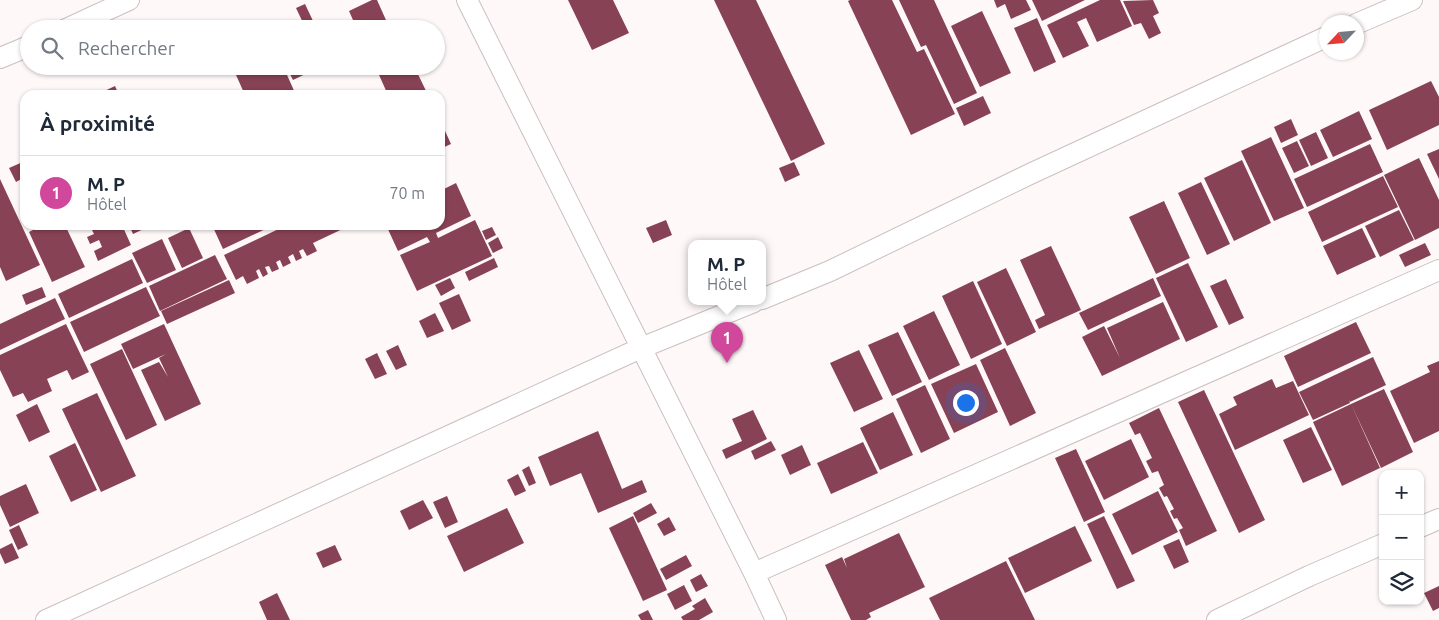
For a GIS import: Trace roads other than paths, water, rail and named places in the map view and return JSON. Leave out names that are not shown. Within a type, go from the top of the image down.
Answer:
[{"type":"street","points":[[86,20],[129,0]]},
{"type":"street","points":[[467,0],[776,620]]},
{"type":"street","points":[[1364,21],[1412,0]]},
{"type":"street","points":[[766,296],[830,271],[1030,174],[1319,40]]},
{"type":"street","points":[[0,58],[20,50]]},
{"type":"street","points":[[754,573],[1439,270]]},
{"type":"street","points":[[46,620],[641,348],[747,305]]},
{"type":"street","points":[[1424,526],[1439,519]]},
{"type":"street","points":[[1217,620],[1308,576],[1379,546]]},
{"type":"place","name":"M. P","points":[[727,363]]}]
